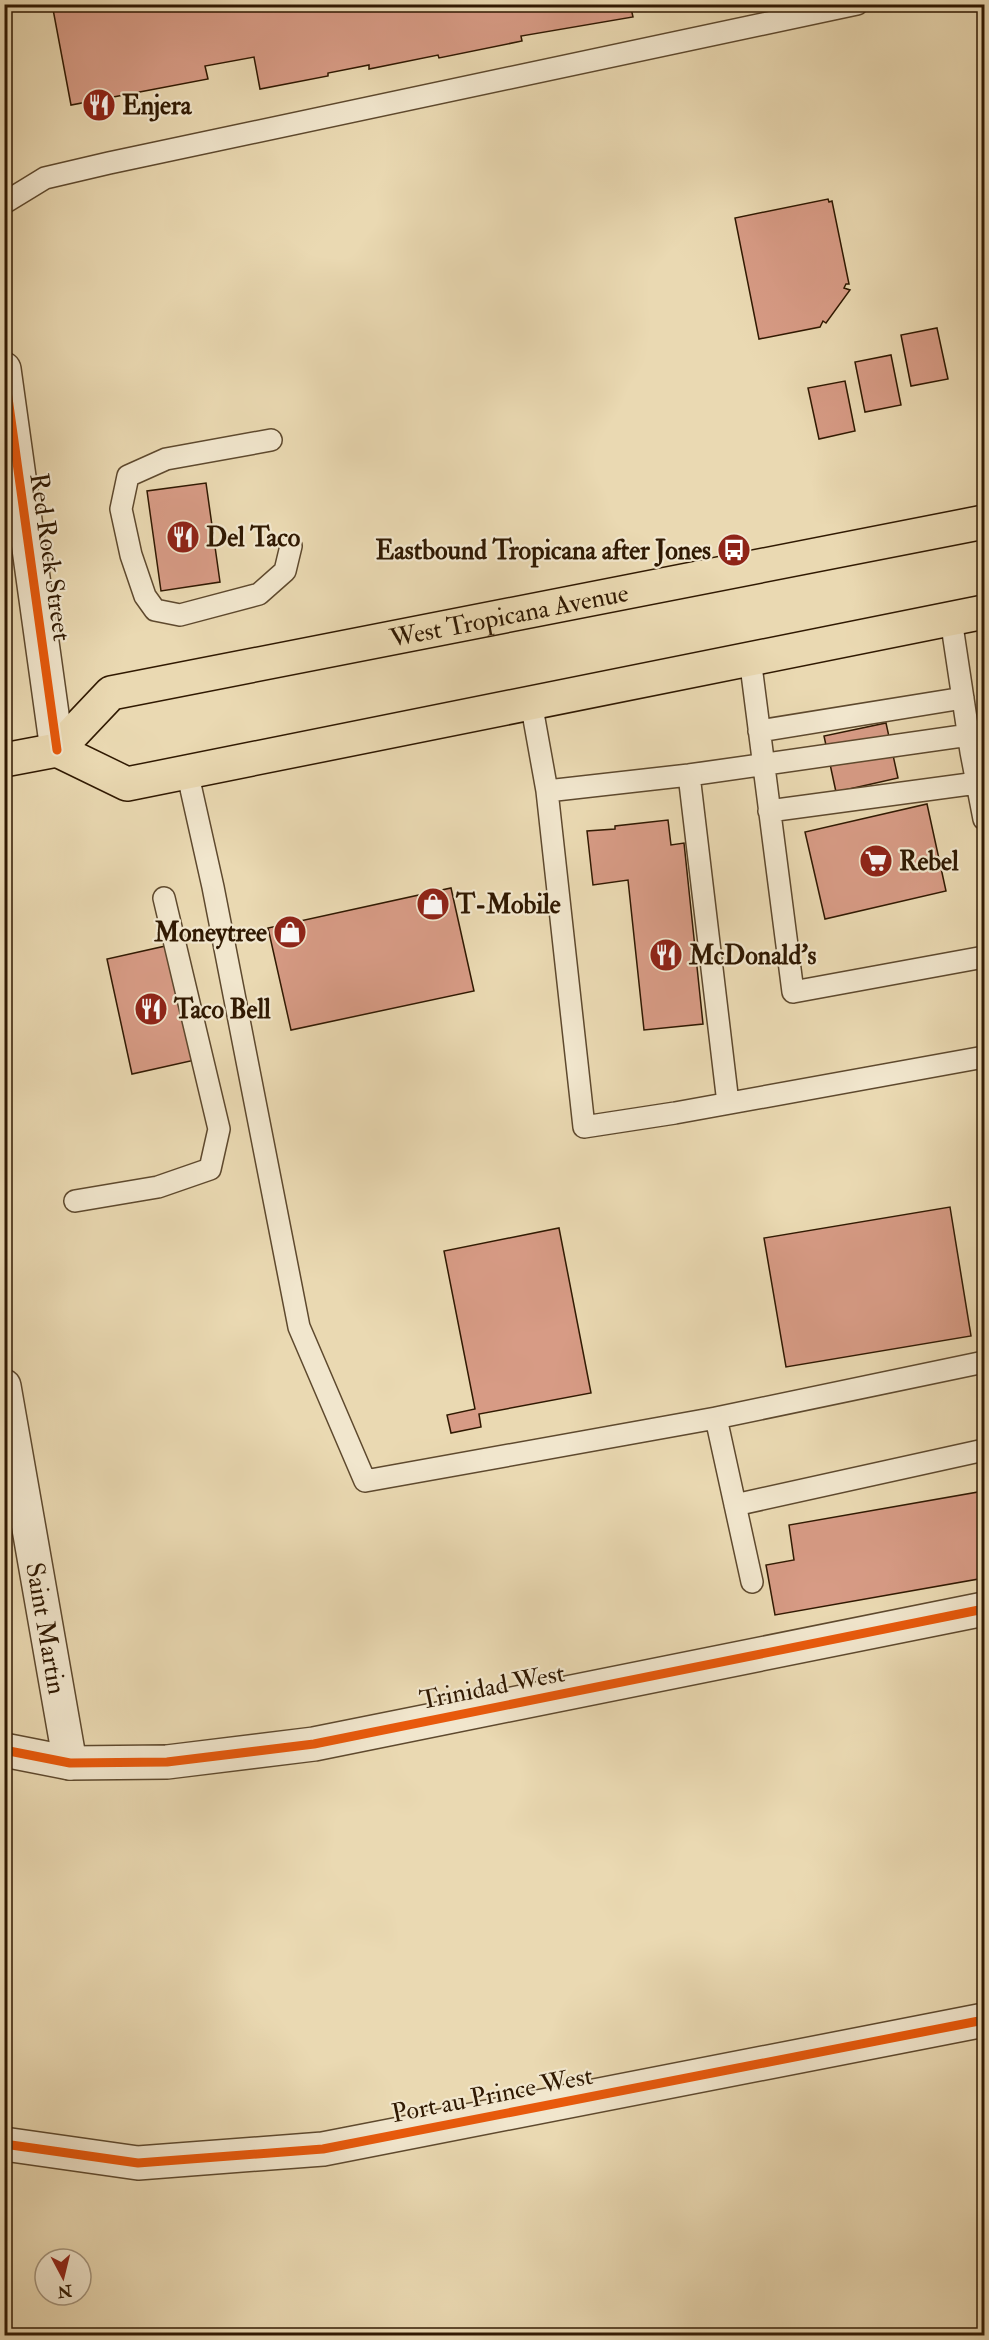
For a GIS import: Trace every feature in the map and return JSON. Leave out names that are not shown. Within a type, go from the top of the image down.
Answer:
[{"type":"main road","name":"West Tropicana Avenue","points":[[57,750],[111,693],[984,522]]},
{"type":"main road","points":[[4,760],[57,750],[127,784],[984,612]]},
{"type":"street","name":"Red Rock Street","points":[[4,369],[7,416],[57,750]]},
{"type":"street","name":"Saint Martin","points":[[4,1386],[70,1763]]},
{"type":"street","name":"Trinidad West","points":[[4,1750],[70,1763],[167,1762],[314,1744],[984,1609]]},
{"type":"street","name":"Port au Prince West","points":[[4,2144],[138,2163],[323,2149],[984,2020]]},
{"type":"lane","points":[[4,203],[45,178],[857,4]]},
{"type":"lane","points":[[271,440],[166,459],[128,476],[121,509],[131,555],[145,596],[155,610],[180,615],[259,594],[285,571],[291,546]]},
{"type":"lane","points":[[951,619],[963,698],[975,746],[977,783],[984,819]]},
{"type":"lane","points":[[750,658],[793,992],[984,957]]},
{"type":"lane","points":[[759,731],[963,698]]},
{"type":"lane","points":[[531,702],[547,791],[585,1126],[984,1057]]},
{"type":"lane","points":[[547,791],[763,765],[975,746]]},
{"type":"lane","points":[[187,771],[213,887],[299,1327],[365,1481],[716,1418],[984,1362]]},
{"type":"lane","points":[[689,775],[728,1103]]},
{"type":"lane","points":[[769,811],[977,783]]},
{"type":"lane","points":[[75,1202],[158,1187],[210,1169],[219,1129],[164,898]]},
{"type":"lane","points":[[716,1418],[752,1582]]},
{"type":"lane","points":[[735,1505],[984,1450]]},
{"type":"building","points":[[52,4],[630,4],[633,17],[521,36],[522,41],[439,58],[438,55],[369,69],[369,65],[328,73],[328,76],[260,89],[254,57],[205,66],[208,79],[71,105]]},
{"type":"building","points":[[828,199],[829,202],[832,201],[849,284],[846,284],[844,288],[850,290],[826,323],[823,321],[820,327],[759,339],[735,218]]},
{"type":"building","points":[[937,328],[948,379],[911,386],[901,335]]},
{"type":"building","points":[[891,355],[901,405],[865,412],[855,362]]},
{"type":"building","points":[[845,381],[855,431],[819,439],[808,388]]},
{"type":"building","name":"Del Taco","points":[[206,483],[220,582],[161,591],[147,491]]},
{"type":"building","name":"Rebel","points":[[886,723],[898,778],[836,792],[824,736]]},
{"type":"building","name":"Rebel","points":[[927,804],[946,891],[825,919],[805,832]]},
{"type":"building","name":"McDonald's","points":[[668,820],[671,845],[684,843],[703,1024],[644,1030],[628,880],[593,885],[587,831]]},
{"type":"building","points":[[451,888],[474,991],[291,1030],[268,928]]},
{"type":"building","name":"Taco Bell","points":[[170,945],[195,1060],[132,1074],[107,959]]},
{"type":"building","points":[[950,1207],[971,1336],[786,1367],[764,1238]]},
{"type":"building","points":[[559,1228],[591,1393],[479,1414],[481,1427],[451,1433],[447,1415],[475,1409],[444,1251]]},
{"type":"building","points":[[984,1491],[984,1578],[775,1615],[766,1565],[794,1560],[789,1525]]},
{"type":"cycle path","points":[[4,369],[57,750]]},
{"type":"cycle path","points":[[4,1750],[70,1763],[167,1762],[314,1744],[984,1609]]},
{"type":"cycle path","points":[[4,2144],[138,2163],[323,2149],[984,2020]]},
{"type":"place","name":"Enjera","points":[[99,105]]},
{"type":"place","name":"Del Taco","points":[[183,537]]},
{"type":"place","name":"Eastbound Tropicana after Jones","points":[[734,550]]},
{"type":"place","name":"Rebel","points":[[876,861]]},
{"type":"place","name":"T-Mobile","points":[[433,904]]},
{"type":"place","name":"Moneytree","points":[[290,932]]},
{"type":"place","name":"McDonald's","points":[[666,955]]},
{"type":"place","name":"Taco Bell","points":[[151,1009]]}]
